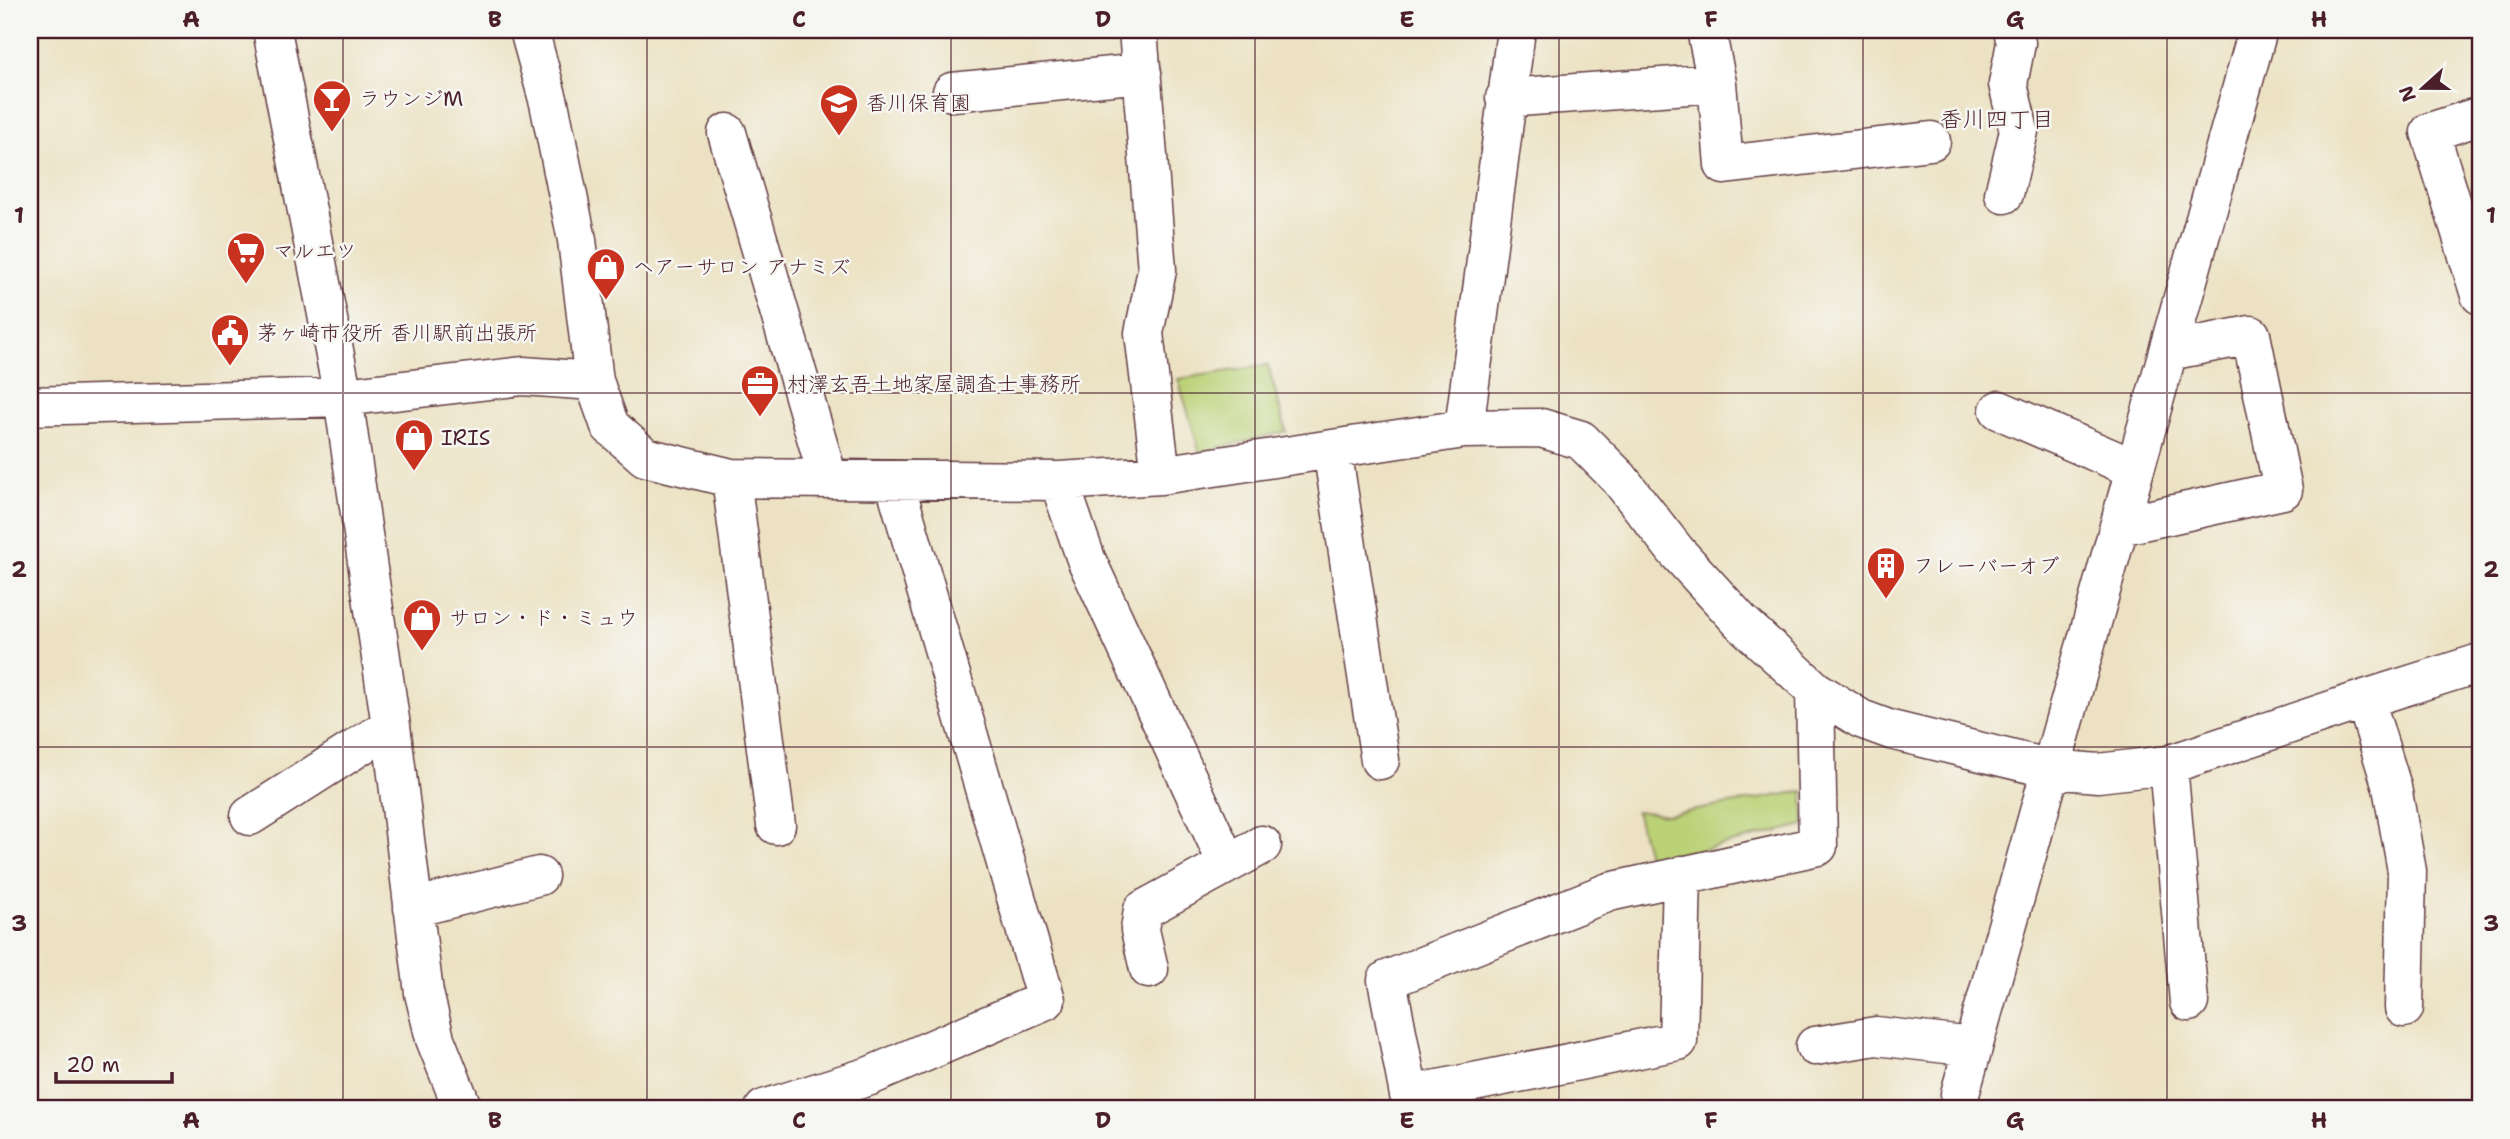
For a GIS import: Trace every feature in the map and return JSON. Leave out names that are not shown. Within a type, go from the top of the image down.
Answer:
[{"type":"street","points":[[272,30],[342,397],[391,726],[424,993],[435,1039],[463,1109]]},
{"type":"street","points":[[529,30],[549,103],[577,240],[594,381],[610,426],[645,457],[731,478],[1059,481],[1161,475],[1464,429],[1541,428],[1581,440],[1619,478],[1676,551],[1741,622],[1815,690],[1861,719],[1891,730],[2052,769],[2098,773],[2168,765],[2480,663]]},
{"type":"street","points":[[1138,30],[1157,270],[1144,332],[1161,475]]},
{"type":"street","points":[[1464,429],[1516,30]]},
{"type":"street","points":[[1706,30],[1717,83],[1724,165],[1931,141]]},
{"type":"street","points":[[2004,194],[2019,131],[2008,84],[2016,43],[2013,30]]},
{"type":"street","points":[[1960,1094],[2258,30]]},
{"type":"street","points":[[952,92],[1142,73]]},
{"type":"street","points":[[1506,98],[1717,83]]},
{"type":"street","points":[[2480,116],[2430,132],[2480,295]]},
{"type":"street","points":[[727,133],[828,478]]},
{"type":"street","points":[[2120,526],[2283,489],[2251,335],[2168,351]]},
{"type":"street","points":[[30,406],[342,397],[523,376],[594,381]]},
{"type":"street","points":[[1999,410],[2135,469]]},
{"type":"street","points":[[1332,449],[1380,760]]},
{"type":"street","points":[[731,478],[776,825]]},
{"type":"street","points":[[764,1109],[870,1076],[1046,1000],[894,480]]},
{"type":"street","points":[[1059,481],[1086,559],[1227,863]]},
{"type":"street","points":[[1682,875],[1678,1041],[1409,1096],[1387,979],[1609,892],[1682,875],[1818,846],[1815,690]]},
{"type":"street","points":[[2364,699],[2392,787],[2407,871],[2404,1008]]},
{"type":"street","points":[[250,816],[391,726]]},
{"type":"street","points":[[2168,765],[2189,1002]]},
{"type":"street","points":[[1149,969],[1140,930],[1143,910],[1262,845]]},
{"type":"street","points":[[413,908],[539,876]]},
{"type":"street","points":[[1815,1046],[1876,1036],[1973,1047]]},
{"type":"green space","points":[[1268,365],[1286,431],[1200,453],[1178,379]]},
{"type":"green space","points":[[1803,791],[1804,825],[1650,863],[1636,811],[1668,815]]},
{"type":"place","name":"ラウンジM","points":[[332,133]]},
{"type":"place","name":"香川保育園","points":[[839,137]]},
{"type":"place","name":"マルエツ","points":[[246,285]]},
{"type":"place","name":"ヘアーサロン アナミズ","points":[[606,301]]},
{"type":"place","name":"茅ヶ崎市役所 香川駅前出張所","points":[[230,367]]},
{"type":"place","name":"村澤玄吾土地家屋調査士事務所","points":[[760,418]]},
{"type":"place","name":"IRIS","points":[[414,472]]},
{"type":"place","name":"フレーバーオブ","points":[[1886,600]]},
{"type":"place","name":"サロン・ド・ミュウ","points":[[422,652]]},
{"type":"district","name":"香川四丁目","points":[[1997,119]]}]
